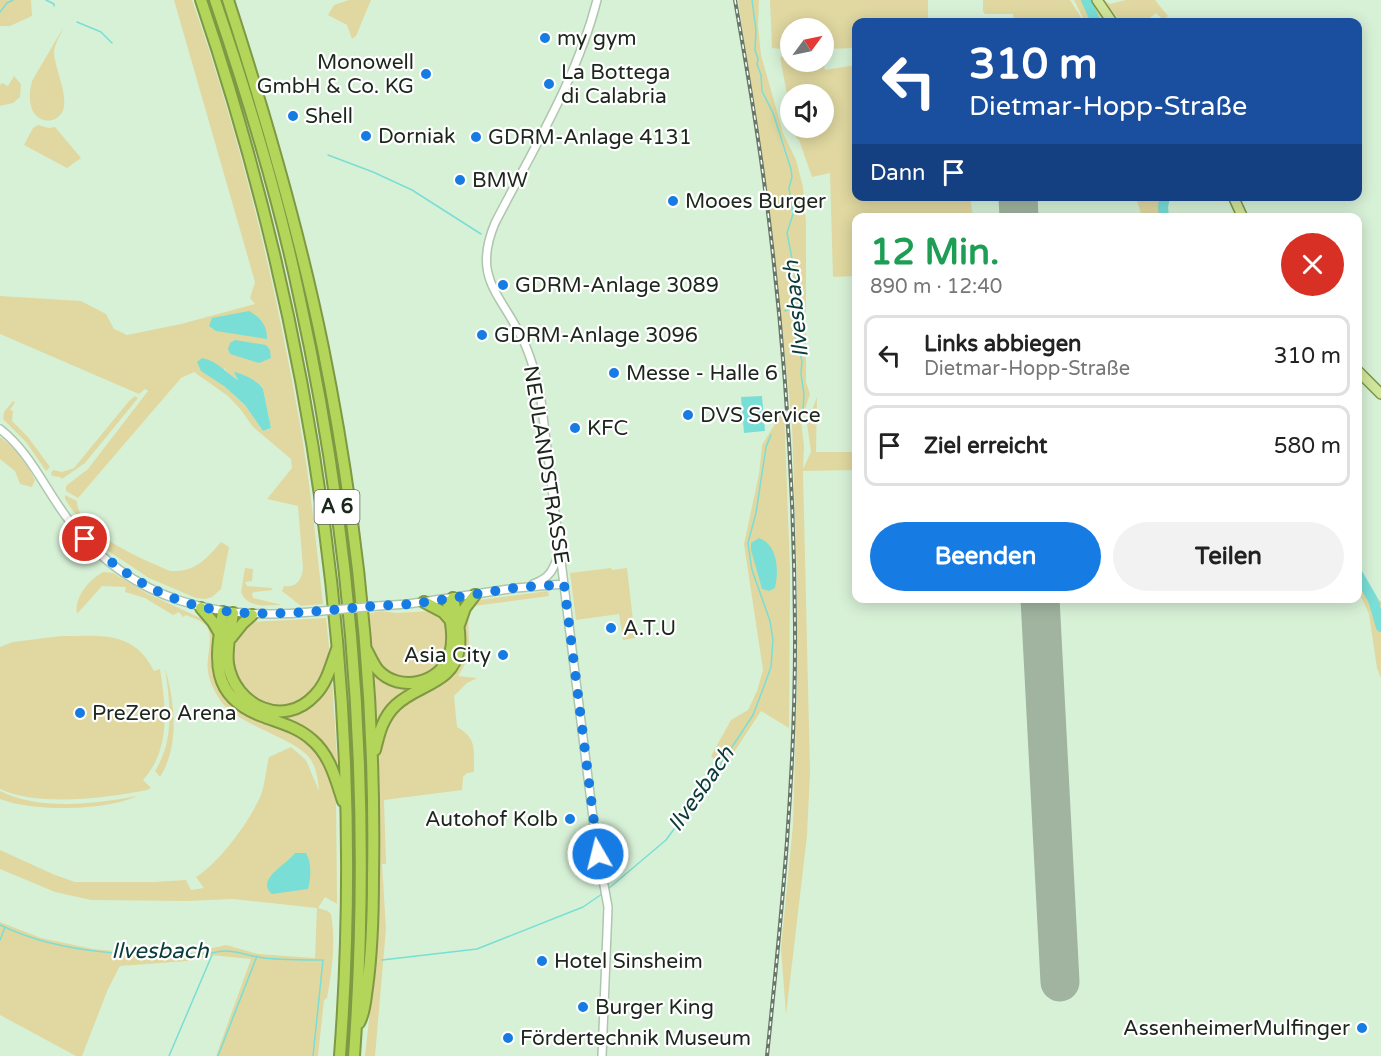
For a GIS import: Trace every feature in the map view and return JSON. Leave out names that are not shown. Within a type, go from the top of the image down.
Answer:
[{"type":"highway","name":"A 6","points":[[199,0],[205,12],[245,140],[289,314],[314,447],[328,548],[339,643],[347,812],[347,917],[340,1054]]},
{"type":"highway","name":"A 6","points":[[215,0],[261,144],[299,292],[328,446],[337,509],[350,618],[360,802],[361,918],[354,1055]]},
{"type":"highway","points":[[228,0],[270,136],[323,348],[343,465],[356,563],[372,768],[372,935],[364,1014],[356,1028]]},
{"type":"highway","points":[[292,193],[307,256],[309,287]]},
{"type":"highway","points":[[364,646],[377,669],[388,678],[407,684],[435,675],[448,658],[454,624],[475,595]]},
{"type":"highway","points":[[372,768],[380,730],[389,713],[404,698],[432,685],[449,672],[457,656],[450,598]]},
{"type":"highway","points":[[424,602],[443,612],[454,624]]},
{"type":"highway","points":[[201,608],[224,637],[228,664],[236,686],[253,704],[277,711],[300,706],[315,696],[326,680],[339,643]]},
{"type":"highway","points":[[228,612],[217,663],[224,686],[238,703],[249,711],[300,731],[319,747],[333,771],[347,812]]},
{"type":"highway","points":[[224,637],[252,615]]},
{"type":"main road","points":[[1097,0],[1109,18]]},
{"type":"main road","points":[[1362,374],[1381,394]]},
{"type":"street","name":"NEULANDSTRASSE","points":[[597,0],[590,26],[574,64],[488,238],[486,254],[487,271],[493,289],[522,338],[535,372],[541,400],[598,854],[608,907],[602,1056]]},
{"type":"street","points":[[0,429],[27,456],[71,523],[103,557],[127,575],[149,587],[201,608],[252,615],[311,612],[424,602],[516,588],[564,584]]},
{"type":"street","points":[[516,588],[546,579],[554,570],[560,550]]},
{"type":"shaded area","points":[[0,0],[31,0],[32,16],[10,26],[0,26]]},
{"type":"shaded area","points":[[174,0],[192,0],[225,103],[254,207],[299,419],[310,488],[323,604],[301,606],[282,591],[284,586],[292,586],[298,582],[303,568],[298,506],[267,499],[292,468],[291,459],[253,427],[228,396],[194,372],[181,378],[78,498],[66,491],[66,486],[88,469],[148,391],[145,389],[139,394],[0,334],[0,296],[81,301],[106,314],[114,329],[127,335],[181,324],[255,304],[250,298],[255,282]],"holes":[[[224,368],[240,380],[260,385],[263,389],[271,428],[263,431],[245,405],[224,386]]]},
{"type":"shaded area","points":[[349,0],[371,0],[356,36],[352,39],[347,25],[328,15],[334,5]]},
{"type":"shaded area","points":[[738,0],[759,0],[758,26],[761,55],[780,122],[780,138],[785,138],[796,160],[803,187],[806,223],[806,382],[810,394],[801,422],[804,446],[803,469],[811,452],[807,424],[817,397],[816,452],[852,452],[852,470],[803,471],[810,772],[807,836],[786,1015],[781,948],[793,825],[797,684],[797,578],[792,424],[771,223]]},
{"type":"shaded area","points":[[770,0],[928,0],[928,18],[852,18],[852,48],[834,49],[834,18],[780,18],[780,49],[772,48]]},
{"type":"shaded area","points":[[983,0],[1070,0],[1081,18],[1014,18],[1013,14],[985,14]]},
{"type":"shaded area","points":[[1074,0],[1093,0],[1105,18],[1083,18]]},
{"type":"shaded area","points":[[1103,0],[1110,4],[1126,0],[1155,0],[1168,16],[1161,18],[1156,13],[1150,18],[1118,18]]},
{"type":"shaded area","points":[[63,28],[54,53],[63,89],[64,107],[55,119],[45,120],[33,112],[31,86]]},
{"type":"shaded area","points":[[852,66],[852,201],[971,201],[972,213],[852,213],[852,276],[833,277],[830,173],[812,177],[799,140],[796,138],[834,138],[834,84],[785,84],[783,72],[834,72],[834,69]]},
{"type":"shaded area","points":[[14,76],[21,84],[20,97],[13,103],[0,106],[0,85],[2,83],[8,86]]},
{"type":"shaded area","points":[[38,125],[55,127],[81,158],[67,168],[24,145],[33,128]]},
{"type":"shaded area","points":[[1137,201],[1168,201],[1167,213],[1141,213]]},
{"type":"shaded area","points":[[135,396],[138,398],[85,463],[62,479],[52,476],[53,470],[62,472],[74,468]]},
{"type":"shaded area","points":[[13,401],[15,402],[10,410],[13,411],[12,421],[28,437],[50,467],[46,471],[26,442],[3,419],[4,412]]},
{"type":"shaded area","points":[[784,409],[790,570],[789,728],[761,711],[723,769],[711,756],[731,720],[748,710],[763,670],[744,544],[759,474],[762,445]]},
{"type":"shaded area","points":[[0,437],[16,451],[28,468],[35,480],[32,487],[20,484],[15,471],[0,459]]},
{"type":"shaded area","points":[[65,495],[77,501],[79,511],[95,531],[132,554],[170,571],[190,569],[196,566],[207,558],[221,542],[229,547],[221,589],[212,597],[196,598],[149,578],[107,550],[73,511]]},
{"type":"shaded area","points":[[245,568],[253,569],[252,581],[245,582],[247,586],[273,590],[254,592],[253,598],[282,605],[253,604],[244,597],[241,592]]},
{"type":"shaded area","points":[[611,568],[612,570],[627,568],[635,638],[623,640],[619,614],[576,620],[570,573]]},
{"type":"shaded area","points":[[103,572],[113,573],[146,593],[207,621],[215,635],[220,687],[282,727],[309,741],[327,763],[336,795],[337,904],[325,897],[318,908],[331,914],[333,946],[332,967],[327,998],[324,1000],[318,1056],[216,1056],[251,959],[210,955],[187,961],[120,966],[108,989],[82,1056],[76,1056],[0,1015],[0,922],[41,938],[93,949],[182,955],[226,945],[258,954],[315,958],[317,908],[233,899],[91,900],[55,892],[0,869],[0,850],[75,882],[186,880],[191,890],[204,888],[196,877],[224,851],[249,817],[264,786],[269,757],[291,747],[306,760],[319,791],[315,768],[304,753],[283,739],[244,720],[220,700],[213,688],[207,665],[209,633],[207,627],[201,622],[186,615],[183,617],[179,612],[173,615],[145,598],[125,592],[126,587],[102,586],[77,614],[80,595]]},
{"type":"shaded area","points":[[1362,577],[1381,601],[1381,678],[1377,668],[1369,614],[1362,599]]},
{"type":"shaded area","points":[[548,591],[549,596],[474,606],[479,600]]},
{"type":"shaded area","points":[[471,607],[468,625],[469,649],[458,676],[477,678],[467,683],[454,696],[457,727],[464,731],[473,745],[474,772],[467,773],[463,777],[462,790],[384,800],[386,864],[382,864],[386,929],[375,1056],[365,1056],[377,947],[380,882],[378,746],[394,710],[417,695],[441,684],[459,666],[464,655],[464,619]]},
{"type":"shaded area","points":[[381,611],[396,613],[432,611],[445,619],[449,634],[444,660],[430,676],[408,681],[384,671],[369,648],[367,614]]},
{"type":"shaded area","points":[[326,618],[329,647],[327,669],[321,683],[300,704],[270,708],[248,695],[234,663],[236,638],[250,622]]},
{"type":"shaded area","name":"PreZero Arena","points":[[61,636],[115,638],[137,648],[154,671],[160,669],[165,713],[162,741],[152,768],[143,780],[151,788],[112,796],[73,799],[34,798],[0,789],[0,647],[13,642]]},
{"type":"shaded area","points":[[371,665],[415,686],[375,732]]},
{"type":"shaded area","points":[[165,668],[174,723],[171,751],[160,777],[155,771],[166,746],[169,721]]},
{"type":"shaded area","points":[[332,679],[338,773],[331,757],[276,717],[288,713]]},
{"type":"shaded area","points":[[0,791],[32,801],[68,804],[137,796],[107,805],[49,808],[0,799]]},
{"type":"water","points":[[249,311],[262,322],[267,339],[216,331],[209,326],[212,318]]},
{"type":"water","points":[[235,340],[266,345],[270,350],[271,358],[259,363],[230,354],[228,349],[230,343]]},
{"type":"water","points":[[202,358],[217,364],[238,380],[234,372],[250,378],[261,386],[271,428],[263,431],[245,405],[224,386],[201,371],[197,362]]},
{"type":"water","points":[[762,396],[765,431],[744,433],[741,397]]},
{"type":"water","points":[[759,538],[770,546],[776,559],[775,588],[769,591],[762,589],[751,550],[751,543]]},
{"type":"water","points":[[295,853],[306,853],[308,857],[310,880],[308,889],[272,894],[268,889],[269,878]]},
{"type":"waterway","points":[[0,12],[7,3],[13,0]]},
{"type":"waterway","points":[[46,0],[54,6]]},
{"type":"waterway","name":"Ilvesbach","points":[[752,0],[756,30],[755,50],[762,91],[773,113],[792,177],[789,188],[793,214],[787,233],[799,294],[795,336],[802,361],[803,410]]},
{"type":"waterway","points":[[1086,0],[1094,18]]},
{"type":"waterway","points":[[77,22],[101,32],[112,43]]},
{"type":"waterway","points":[[328,155],[412,190],[481,234]]},
{"type":"waterway","points":[[1164,201],[1164,213]]},
{"type":"waterway","points":[[785,311],[797,305]]},
{"type":"waterway","name":"Ilvesbach","points":[[608,889],[666,840],[717,770],[753,715],[771,667],[773,640],[770,621],[752,570],[748,543],[756,513],[766,447],[771,435]]},
{"type":"waterway","points":[[1362,581],[1373,600],[1381,627]]},
{"type":"waterway","points":[[1373,600],[1381,604]]},
{"type":"waterway","name":"Ilvesbach","points":[[382,960],[477,949],[583,907],[602,894]]},
{"type":"waterway","name":"Ilvesbach","points":[[0,925],[25,936],[51,943],[104,952],[159,954],[226,951],[264,958],[323,960],[313,1056]]},
{"type":"waterway","points":[[0,940],[5,927]]},
{"type":"waterway","points":[[169,1056],[212,955]]},
{"type":"waterway","points":[[218,1056],[257,956]]},
{"type":"runway","points":[[1018,201],[1019,213]]},
{"type":"runway","points":[[1040,603],[1060,982]]},
{"type":"railway","points":[[735,0],[772,243],[783,352],[793,516],[795,679],[791,787],[767,1056]]},
{"type":"place","name":"my gym","points":[[545,38]]},
{"type":"place","name":"Monowell GmbH & Co. KG","points":[[426,74]]},
{"type":"place","name":"La Bottega di Calabria","points":[[549,84]]},
{"type":"place","name":"Shell","points":[[293,116]]},
{"type":"place","name":"Dorniak","points":[[366,136]]},
{"type":"place","name":"GDRM-Anlage 4131","points":[[476,137]]},
{"type":"place","name":"BMW","points":[[460,180]]},
{"type":"place","name":"Mooes Burger","points":[[673,201]]},
{"type":"place","name":"GDRM-Anlage 3089","points":[[503,285]]},
{"type":"place","name":"GDRM-Anlage 3096","points":[[482,335]]},
{"type":"place","name":"Messe - Halle 6","points":[[614,373]]},
{"type":"place","name":"DVS Service","points":[[688,415]]},
{"type":"place","name":"KFC","points":[[575,428]]},
{"type":"place","name":"A.T.U","points":[[611,628]]},
{"type":"place","name":"Asia City","points":[[503,655]]},
{"type":"place","name":"PreZero Arena","points":[[80,713]]},
{"type":"place","name":"Autohof Kolb","points":[[570,819]]},
{"type":"place","name":"Hotel Sinsheim","points":[[542,961]]},
{"type":"place","name":"Burger King","points":[[583,1007]]},
{"type":"place","name":"AssenheimerMulfinger","points":[[1362,1028]]},
{"type":"place","name":"Fördertechnik Museum","points":[[508,1038]]},
{"type":"route","points":[[85,539],[103,557],[127,575],[174,599],[201,608],[252,615],[408,604],[516,588],[564,584],[598,854]]}]
